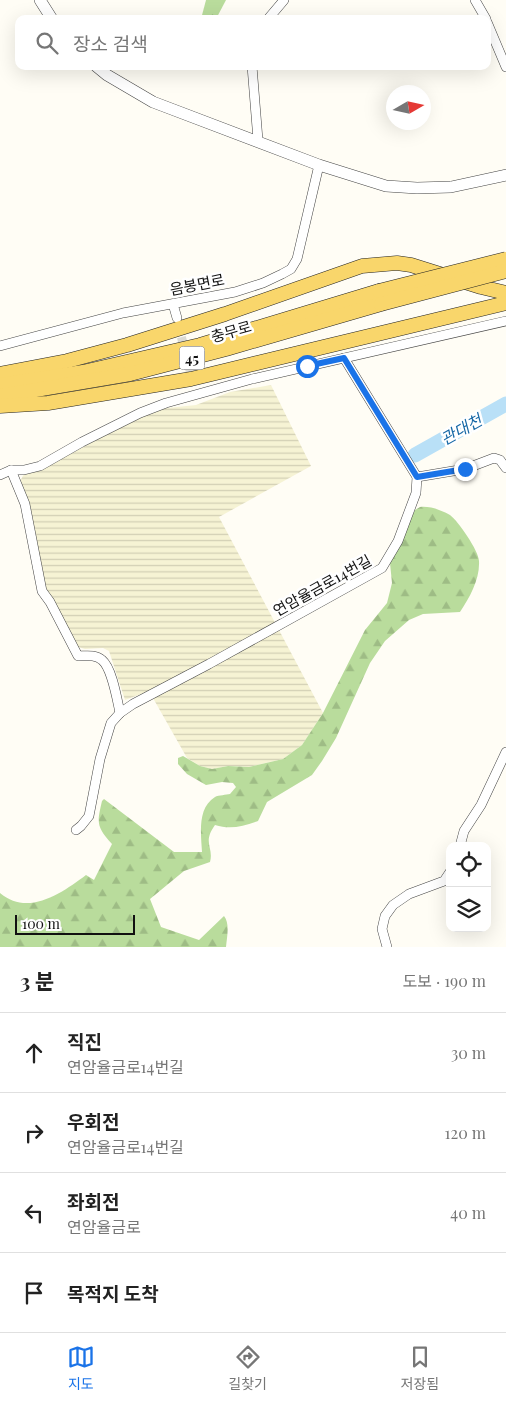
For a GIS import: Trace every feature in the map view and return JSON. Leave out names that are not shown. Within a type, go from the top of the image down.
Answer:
[{"type":"main road","name":"45","points":[[380,297],[506,259]]},
{"type":"main road","points":[[0,374],[67,361],[127,345],[225,314],[362,266],[397,263],[411,265],[506,293]]},
{"type":"main road","name":"45","points":[[380,297],[506,271]]},
{"type":"main road","name":"충무로","points":[[0,385],[83,372],[200,345],[380,297]]},
{"type":"main road","name":"충무로","points":[[0,396],[130,374],[226,350],[380,297]]},
{"type":"main road","points":[[0,406],[48,403],[191,378],[506,303]]},
{"type":"street","points":[[40,0],[49,15]]},
{"type":"street","points":[[271,15],[284,0]]},
{"type":"street","points":[[475,0],[484,15]]},
{"type":"street","points":[[491,30],[506,66]]},
{"type":"street","points":[[101,70],[153,102],[258,140],[319,165],[386,186],[417,188],[451,187],[505,176]]},
{"type":"street","points":[[252,70],[258,140]]},
{"type":"street","name":"음봉면로","points":[[0,346],[123,313],[235,292],[263,283],[291,269],[297,259],[319,165]]},
{"type":"street","points":[[173,304],[176,318]]},
{"type":"street","points":[[0,475],[11,470],[24,470],[40,466],[82,442],[140,413],[166,403],[252,379],[506,320]]},
{"type":"street","points":[[344,358],[417,477],[465,469],[494,458],[500,460],[506,468]]},
{"type":"street","points":[[193,382],[197,394]]},
{"type":"street","points":[[11,470],[25,504],[42,591],[50,602],[78,656],[92,655],[102,660],[109,670],[120,713]]},
{"type":"street","name":"연암율금로14번길","points":[[76,830],[88,816],[100,759],[111,723],[120,713],[133,704],[382,568],[398,541],[416,493],[417,477]]},
{"type":"street","points":[[461,842],[464,830],[481,805],[506,752]]},
{"type":"street","points":[[387,947],[382,929],[385,916],[393,905],[409,894],[444,881],[446,878]]},
{"type":"shaded area","points":[[271,385],[311,466],[219,517],[323,713],[302,745],[283,759],[249,767],[228,766],[212,769],[200,766],[187,758],[149,691],[125,700],[109,651],[103,648],[85,649],[78,647],[46,592],[19,483],[24,474],[50,465],[158,409],[196,405],[230,392]]},
{"type":"green space","points":[[206,0],[226,0],[218,15],[202,15]]},
{"type":"green space","points":[[420,507],[428,507],[450,515],[458,523],[476,550],[479,561],[478,574],[471,594],[460,612],[423,614],[409,620],[385,641],[370,663],[336,738],[312,775],[267,802],[258,821],[232,827],[215,825],[209,836],[210,862],[184,871],[150,899],[161,927],[199,940],[224,916],[228,926],[226,947],[0,947],[0,893],[11,900],[33,903],[56,895],[86,875],[94,880],[112,844],[103,833],[99,824],[100,808],[104,799],[174,852],[202,852],[201,822],[205,808],[215,797],[230,794],[236,787],[233,783],[222,782],[206,785],[187,774],[178,764],[178,758],[183,756],[200,766],[212,769],[228,766],[249,767],[283,759],[302,745],[323,713],[365,630],[387,603],[392,583],[390,563],[415,510]]},
{"type":"waterway","name":"관대천","points":[[415,455],[506,404]]},
{"type":"tunnel","points":[[178,324],[193,382]]},
{"type":"route","points":[[307,366],[344,358],[417,477],[465,469]]}]
